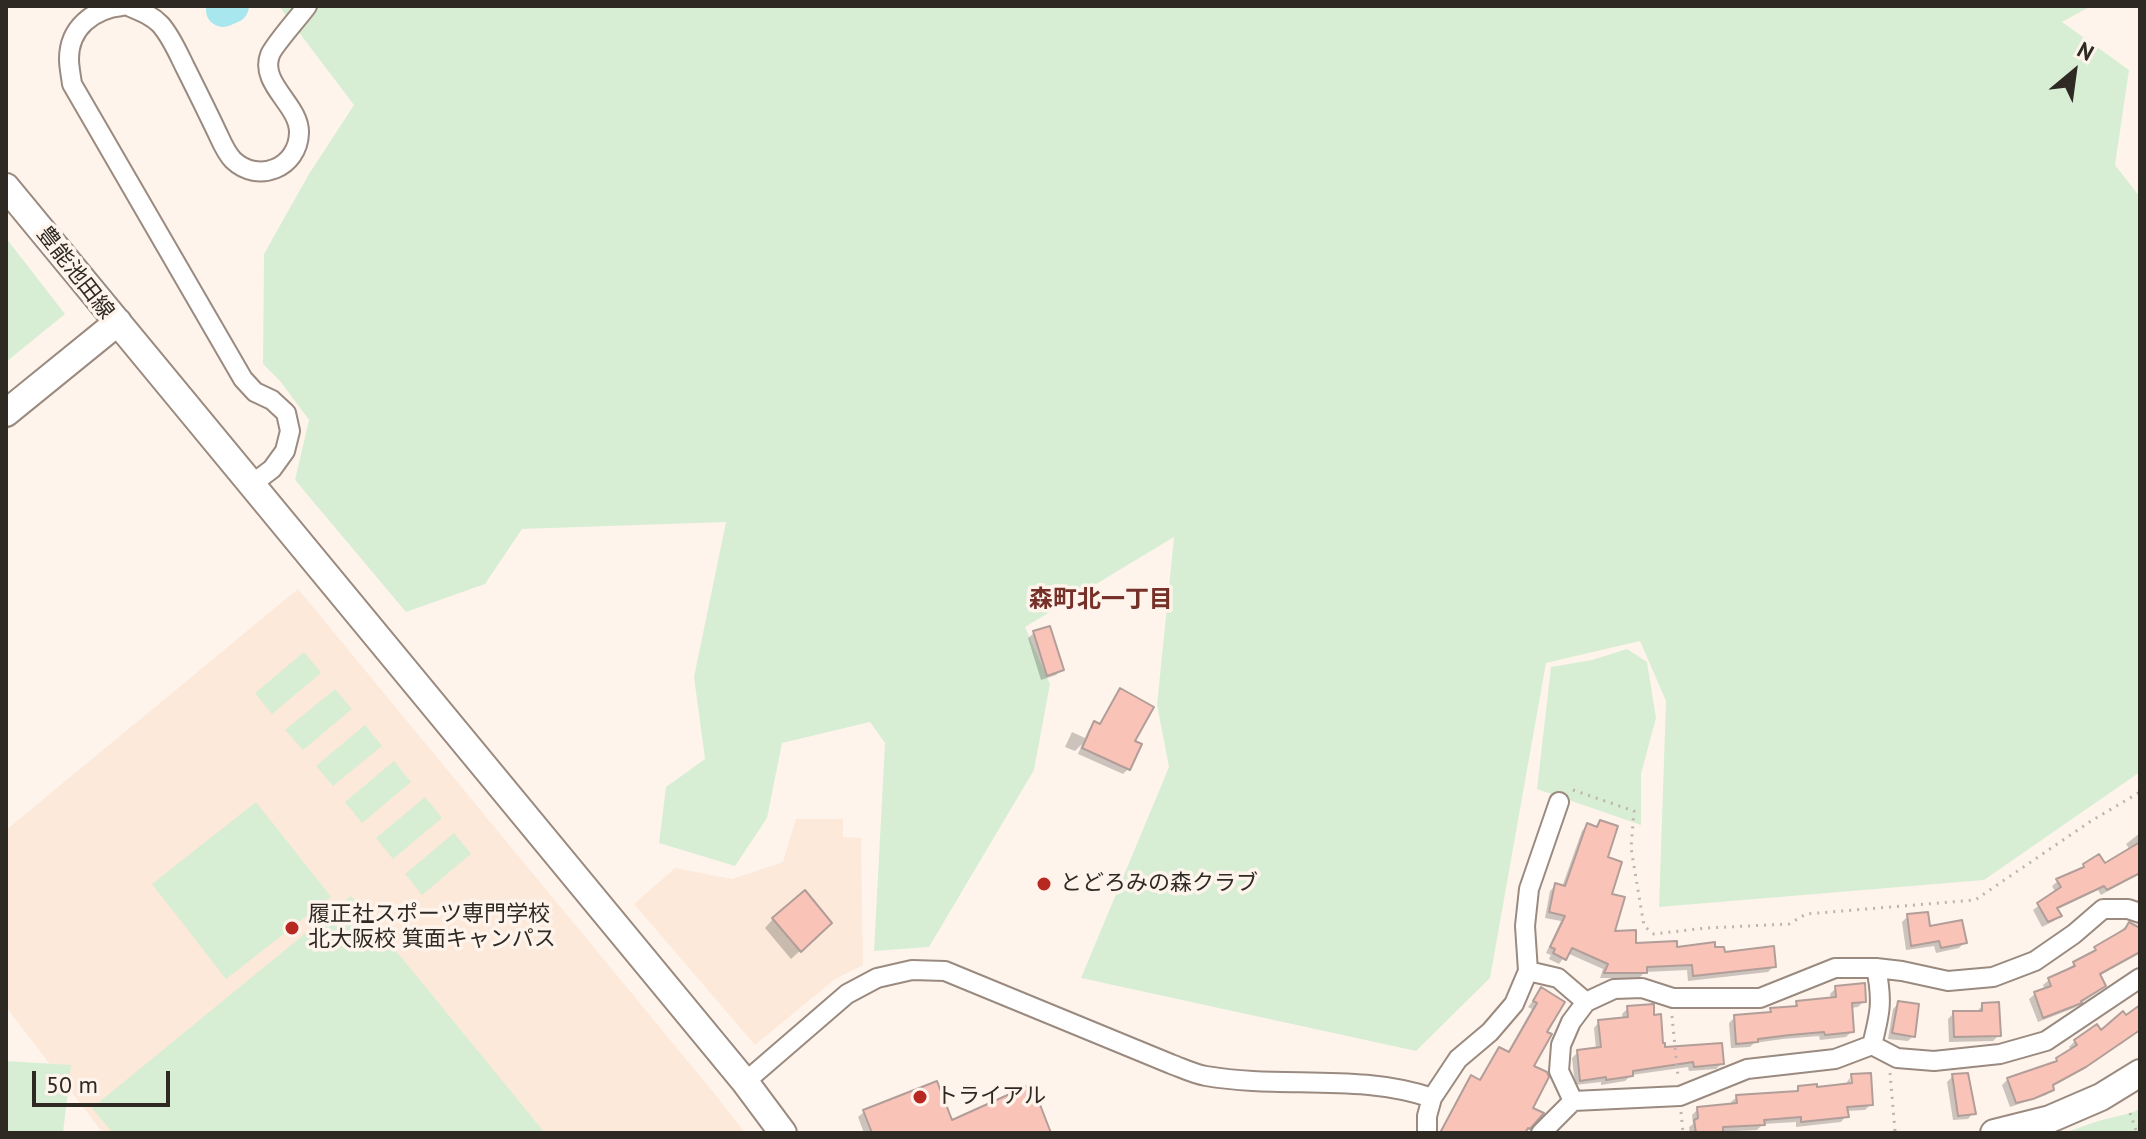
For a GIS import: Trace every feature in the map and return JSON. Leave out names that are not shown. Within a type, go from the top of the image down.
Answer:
[{"type":"street","points":[[122,6],[109,7],[89,16],[75,33],[69,57],[72,84],[243,379],[255,392],[272,400],[286,413],[290,431],[285,451],[272,469],[252,484]]},
{"type":"street","points":[[128,6],[146,13],[161,25],[233,160],[252,171],[270,172],[285,165],[295,151],[300,132],[294,114],[269,74],[270,55],[307,6]]},
{"type":"street","name":"豊能池田線","points":[[6,187],[118,322],[6,413]]},
{"type":"street","points":[[118,322],[745,1082],[783,1133]]},
{"type":"street","points":[[1427,1133],[1427,1116],[1432,1098],[1458,1059],[1490,1032],[1514,1004],[1528,971],[1525,926],[1529,889],[1559,802]]},
{"type":"street","points":[[1573,1101],[1559,1071],[1561,1045],[1571,1022],[1586,1002],[1614,989],[1642,988],[1670,997],[1760,998],[1835,968],[1876,968],[1948,981],[1993,977],[2035,961],[2103,909],[2128,909],[2140,913]]},
{"type":"street","points":[[1876,968],[1881,992],[1880,1049]]},
{"type":"street","points":[[745,1082],[847,994],[877,978],[912,970],[945,971],[1202,1075],[1237,1080],[1375,1084],[1432,1098]]},
{"type":"street","points":[[1528,971],[1558,978],[1586,1002]]},
{"type":"street","points":[[1541,1133],[1573,1101],[1680,1096],[1747,1069],[1835,1059],[1880,1049],[1897,1058],[1934,1061],[2000,1054],[2046,1041],[2140,978]]},
{"type":"street","points":[[1994,1133],[2050,1119],[2101,1097],[2140,1073]]},
{"type":"path","points":[[1559,802],[1563,787],[1634,811],[1631,848],[1644,926],[1654,934],[1789,924],[1806,914],[1975,900],[2140,792]]},
{"type":"path","points":[[1670,997],[1683,1133]]},
{"type":"path","points":[[1880,1049],[1895,1131]]},
{"type":"path","points":[[2130,1113],[2137,1133]]},
{"type":"shaded area","name":"履正社スポーツ専門学校 北大阪校 箕面キャンパス","points":[[298,589],[745,1133],[103,1133],[6,1007],[6,830]]},
{"type":"shaded area","points":[[796,819],[843,819],[843,837],[861,838],[863,965],[835,979],[755,1045],[634,904],[675,868],[732,879],[783,862]]},
{"type":"green space","points":[[279,6],[2091,6],[2062,22],[2129,70],[2115,165],[2140,197],[2140,772],[1984,880],[1659,907],[1666,701],[1640,641],[1546,663],[1490,978],[1416,1051],[1081,978],[1169,767],[1157,705],[1174,537],[1025,627],[1050,684],[1034,770],[929,947],[874,951],[885,743],[870,722],[782,743],[767,818],[735,866],[659,843],[666,787],[705,759],[694,677],[726,522],[522,529],[485,584],[406,612],[295,480],[309,420],[263,364],[264,254],[309,174],[354,105]]},
{"type":"green space","points":[[6,238],[65,314],[6,362]]},
{"type":"green space","points":[[1627,649],[1647,662],[1656,718],[1641,774],[1641,825],[1537,789],[1551,667],[1592,660]]},
{"type":"green space","points":[[304,652],[321,673],[272,714],[255,693]]},
{"type":"green space","points":[[335,689],[352,709],[303,750],[285,730]]},
{"type":"green space","points":[[365,725],[382,746],[333,786],[316,766]]},
{"type":"green space","points":[[394,761],[411,782],[362,823],[345,802]]},
{"type":"green space","points":[[425,797],[442,818],[393,859],[376,838]]},
{"type":"green space","points":[[256,802],[331,897],[226,979],[152,884]]},
{"type":"green space","points":[[454,833],[471,854],[422,895],[405,874]]},
{"type":"green space","points":[[351,896],[545,1133],[113,1133],[92,1108]]},
{"type":"green space","points":[[6,1061],[71,1065],[63,1133],[6,1133]]},
{"type":"green space","points":[[2140,1108],[2140,1133],[2064,1133],[2134,1112]]},
{"type":"building","points":[[1050,626],[1064,670],[1047,676],[1033,631]]},
{"type":"building","points":[[1120,688],[1154,707],[1135,741],[1142,744],[1130,770],[1082,748],[1094,721],[1100,724]]},
{"type":"building","points":[[1600,820],[1618,826],[1608,857],[1622,862],[1612,894],[1625,897],[1615,931],[1636,930],[1636,943],[1677,941],[1677,947],[1715,942],[1715,947],[1724,947],[1725,952],[1774,946],[1776,967],[1693,976],[1692,965],[1647,967],[1647,973],[1604,973],[1608,964],[1572,948],[1566,960],[1553,953],[1555,949],[1550,947],[1565,916],[1549,912],[1555,883],[1565,886],[1587,823],[1597,827]]},
{"type":"building","points":[[2140,842],[2140,873],[2107,890],[2104,886],[2057,908],[2062,916],[2048,922],[2037,903],[2061,887],[2056,879],[2084,867],[2083,864],[2099,854],[2105,863]]},
{"type":"building","points":[[805,890],[832,923],[801,952],[772,918]]},
{"type":"building","points":[[1928,912],[1930,926],[1962,920],[1967,943],[1941,948],[1939,941],[1911,946],[1907,914]]},
{"type":"building","points":[[2129,922],[2140,928],[2140,952],[2100,974],[2106,986],[2082,1003],[2043,1018],[2034,992],[2051,986],[2048,978],[2075,966],[2073,962],[2096,950],[2094,947],[2125,929]]},
{"type":"building","points":[[1865,983],[1866,1002],[1852,1003],[1854,1032],[1790,1035],[1736,1044],[1734,1015],[1771,1012],[1770,1008],[1797,1006],[1796,1001],[1836,997],[1835,986]]},
{"type":"building","points":[[1541,987],[1565,1002],[1547,1032],[1552,1034],[1534,1066],[1547,1072],[1549,1077],[1533,1108],[1544,1113],[1525,1133],[1440,1133],[1471,1075],[1480,1080],[1499,1047],[1509,1052],[1537,1003],[1533,1001]]},
{"type":"building","points":[[1898,1001],[1919,1004],[1915,1037],[1892,1033]]},
{"type":"building","points":[[1999,1002],[2001,1036],[1954,1037],[1953,1011],[1982,1011],[1982,1003]]},
{"type":"building","points":[[1654,1004],[1654,1015],[1661,1014],[1665,1047],[1722,1043],[1724,1064],[1694,1067],[1693,1062],[1633,1071],[1633,1076],[1580,1081],[1577,1050],[1601,1047],[1598,1020],[1628,1017],[1627,1006]]},
{"type":"building","points":[[2140,1005],[2140,1030],[2086,1067],[2053,1085],[2054,1090],[2016,1103],[2007,1078],[2057,1061],[2056,1058],[2077,1045],[2074,1040],[2097,1024],[2101,1030],[2123,1011],[2126,1015]]},
{"type":"building","points":[[1871,1073],[1873,1105],[1847,1107],[1849,1117],[1801,1122],[1801,1117],[1764,1120],[1765,1125],[1723,1127],[1723,1133],[1696,1133],[1694,1120],[1698,1118],[1697,1107],[1737,1103],[1736,1095],[1798,1091],[1798,1086],[1817,1084],[1817,1087],[1852,1083],[1851,1074]]},
{"type":"building","points":[[1968,1073],[1976,1114],[1958,1116],[1952,1074]]},
{"type":"building","name":"トライアル","points":[[937,1081],[952,1120],[1032,1084],[1051,1133],[872,1133],[863,1110]]},
{"type":"waterway","points":[[223,10],[232,6]]},
{"type":"place","name":"とどろみの森クラブ","points":[[1044,884]]},
{"type":"place","name":"履正社スポーツ専門学校 北大阪校 箕面キャンパス","points":[[292,928]]},
{"type":"place","name":"トライアル","points":[[920,1097]]},
{"type":"district","name":"森町北一丁目","points":[[1101,600]]}]
